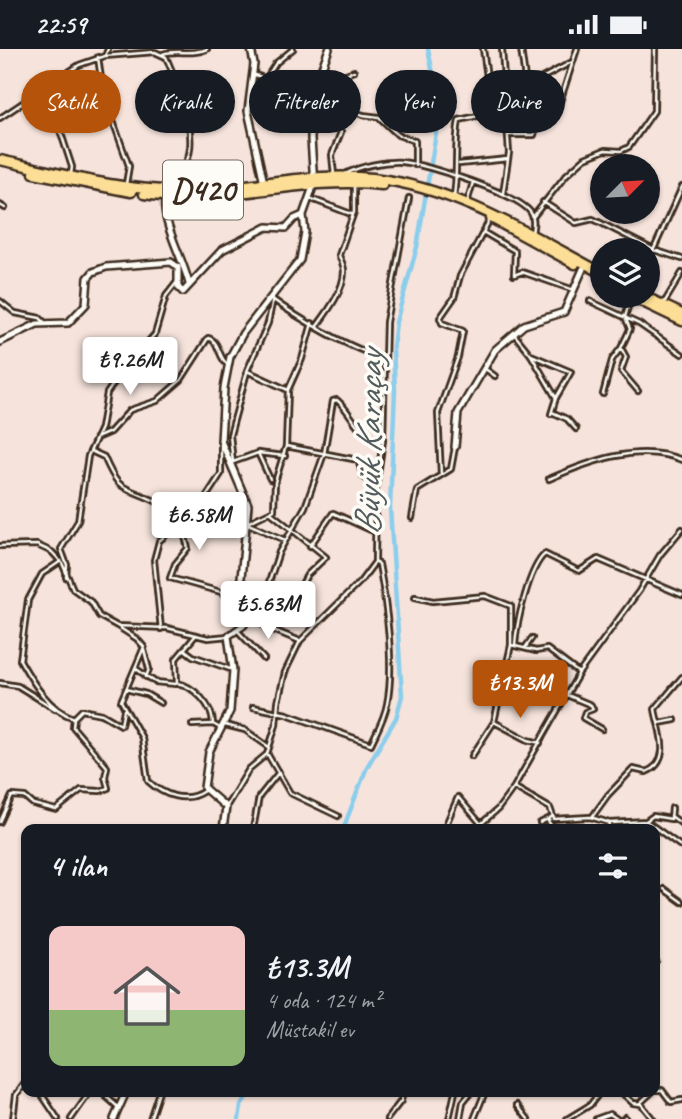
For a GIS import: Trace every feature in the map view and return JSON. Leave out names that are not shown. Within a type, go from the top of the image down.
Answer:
[{"type":"highway","name":"D420","points":[[0,160],[126,186],[180,191],[314,180],[382,185],[408,192]]},
{"type":"highway","name":"D420","points":[[0,166],[117,190],[166,196],[210,196],[337,176],[408,192]]},
{"type":"highway","points":[[408,192],[467,203],[533,234],[590,266]]},
{"type":"highway","points":[[449,199],[491,218],[590,273]]},
{"type":"highway","points":[[662,306],[682,314]]},
{"type":"highway","points":[[655,308],[682,321]]},
{"type":"street","points":[[105,56],[108,49]]},
{"type":"street","points":[[75,70],[98,57],[155,52],[163,54],[174,50],[195,53],[207,49]]},
{"type":"street","points":[[252,49],[252,70]]},
{"type":"street","points":[[271,70],[293,49]]},
{"type":"street","points":[[322,70],[329,49]]},
{"type":"street","points":[[483,49],[486,70]]},
{"type":"street","points":[[502,49],[504,70]]},
{"type":"street","points":[[521,49],[524,70]]},
{"type":"street","points":[[503,193],[509,159],[509,135],[534,135],[536,127],[546,120],[545,116],[556,114],[577,49]]},
{"type":"street","points":[[533,218],[543,202],[585,157],[605,150],[621,151],[629,147],[654,111],[655,49]]},
{"type":"street","points":[[163,54],[192,133],[184,167],[175,175]]},
{"type":"street","points":[[98,57],[103,93],[129,166],[126,186]]},
{"type":"street","points":[[557,70],[572,62]]},
{"type":"street","points":[[0,118],[21,104]]},
{"type":"street","points":[[361,114],[379,117],[398,135],[415,141],[415,165]]},
{"type":"street","points":[[449,199],[459,164],[459,120],[471,118]]},
{"type":"street","points":[[61,133],[72,167],[71,174]]},
{"type":"street","points":[[253,133],[264,183]]},
{"type":"street","points":[[193,517],[221,474],[221,441],[228,365],[243,333],[300,260],[306,232],[303,215],[314,180],[311,133]]},
{"type":"street","points":[[341,133],[332,155],[337,176],[363,167],[388,163],[415,165],[473,182],[503,193],[529,210],[533,218],[533,234]]},
{"type":"street","points":[[459,164],[509,159]]},
{"type":"street","points":[[467,203],[473,182]]},
{"type":"street","points":[[317,325],[330,309],[342,281],[344,268],[339,251],[353,215],[354,184]]},
{"type":"street","points":[[659,238],[682,187]]},
{"type":"street","points":[[224,824],[226,807],[248,769],[267,754],[288,664],[300,641],[371,571],[375,562],[376,488],[383,441],[387,312],[408,192]]},
{"type":"street","points":[[166,196],[163,213],[187,268],[189,284]]},
{"type":"street","points":[[309,198],[353,215]]},
{"type":"street","points":[[543,202],[576,223],[593,219],[630,238]]},
{"type":"street","points":[[0,205],[5,208]]},
{"type":"street","points":[[0,342],[32,326],[68,324],[79,313],[87,299],[88,278],[99,269],[171,262],[178,267],[182,292],[222,250],[267,227],[286,228],[294,219],[303,215]]},
{"type":"street","points":[[441,475],[438,414],[458,357],[463,331],[442,323],[440,318],[455,295],[460,276],[491,218]]},
{"type":"street","points":[[483,232],[515,251],[514,275],[523,272],[575,290]]},
{"type":"street","points":[[660,252],[682,259]]},
{"type":"street","points":[[412,518],[417,490],[453,465],[458,413],[495,349],[530,322],[559,315],[575,290],[583,269]]},
{"type":"street","points":[[662,306],[682,273]]},
{"type":"street","points":[[66,577],[67,565],[61,549],[78,521],[91,451],[109,388],[155,334],[166,296],[179,279]]},
{"type":"street","points":[[272,299],[366,352],[385,358]]},
{"type":"street","points":[[235,600],[241,578],[248,505],[237,485],[230,435],[250,358],[268,323],[272,299]]},
{"type":"street","points":[[0,301],[15,313],[40,318],[45,324]]},
{"type":"street","points":[[604,308],[652,332],[682,354]]},
{"type":"street","points":[[603,394],[612,360],[628,335],[629,321],[625,317],[628,308]]},
{"type":"street","points":[[246,526],[274,510],[275,482],[285,456],[288,390],[302,361],[312,323]]},
{"type":"street","points":[[514,334],[531,355],[556,398]]},
{"type":"street","points":[[96,438],[113,429],[130,410],[157,401],[181,380],[208,338],[214,341],[228,365]]},
{"type":"street","points":[[621,348],[626,357],[622,375],[638,391]]},
{"type":"street","points":[[531,355],[571,372],[556,398],[552,413],[567,419],[576,429]]},
{"type":"street","points":[[484,368],[495,376]]},
{"type":"street","points":[[247,372],[288,390]]},
{"type":"street","points":[[117,625],[196,635],[228,636],[244,625],[246,614],[267,588],[285,540],[305,507],[324,454],[331,406],[335,400],[351,413],[355,425],[373,439],[383,441]]},
{"type":"street","points":[[221,441],[226,455],[233,462]]},
{"type":"street","points":[[286,446],[358,460],[363,476],[376,488]]},
{"type":"street","points":[[91,451],[104,457],[111,477],[118,484],[150,499],[182,520],[188,548],[175,564],[170,578],[221,592],[228,600],[235,600]]},
{"type":"street","points":[[233,462],[258,453],[285,456]]},
{"type":"street","points":[[258,453],[270,479]]},
{"type":"street","points":[[548,479],[605,457],[659,455],[682,460]]},
{"type":"street","points":[[270,512],[290,531],[327,557],[307,575],[297,593],[279,611],[274,631]]},
{"type":"street","points":[[310,546],[333,513],[374,532]]},
{"type":"street","points":[[161,629],[154,553],[159,541],[182,520],[193,517],[217,527],[246,526],[285,540]]},
{"type":"street","points":[[446,824],[458,797],[481,824],[514,787],[579,673],[660,555],[682,529]]},
{"type":"street","points":[[0,546],[37,545],[52,552],[61,561],[73,589],[91,602],[99,615],[140,641],[149,669],[146,677]]},
{"type":"street","points":[[472,756],[494,722],[533,571],[545,554],[579,571],[598,559],[682,595]]},
{"type":"street","points":[[55,709],[26,671],[19,652],[28,600],[42,574],[61,561]]},
{"type":"street","points":[[253,707],[287,714],[371,744],[387,707],[392,675],[382,580],[379,564],[375,562]]},
{"type":"street","points":[[415,597],[433,601],[485,596],[511,606],[513,645]]},
{"type":"street","points":[[235,600],[246,614],[274,631],[300,641]]},
{"type":"street","points":[[236,629],[264,659]]},
{"type":"street","points":[[177,683],[176,659],[196,635]]},
{"type":"street","points":[[206,790],[209,753],[223,727],[233,670],[228,636]]},
{"type":"street","points":[[525,648],[533,638]]},
{"type":"street","points":[[513,645],[547,649],[579,673]]},
{"type":"street","points":[[185,649],[193,656],[233,670]]},
{"type":"street","points":[[144,650],[121,701],[142,738],[149,782],[164,795],[193,797],[206,790]]},
{"type":"street","points":[[135,668],[146,677],[162,684],[186,685],[210,707],[212,724]]},
{"type":"street","points":[[592,817],[607,795],[633,769],[646,772],[655,767],[662,750],[655,709],[682,677]]},
{"type":"street","points":[[0,683],[18,686],[55,709],[74,717]]},
{"type":"street","points":[[126,689],[146,694],[161,703]]},
{"type":"street","points":[[567,695],[591,705],[593,709],[585,712],[583,718],[602,729]]},
{"type":"street","points":[[0,822],[12,796],[25,797],[33,804],[56,810],[81,790],[100,791],[108,788],[105,777],[107,767],[73,727],[74,717],[82,709],[92,710],[121,725],[124,708]]},
{"type":"street","points":[[659,723],[675,720]]},
{"type":"street","points":[[494,722],[528,740],[540,743]]},
{"type":"street","points":[[192,725],[212,724],[245,730],[269,747]]},
{"type":"street","points":[[267,754],[290,793],[338,816]]},
{"type":"street","points":[[254,824],[259,797],[279,772]]},
{"type":"street","points":[[514,787],[550,808],[553,816],[563,820],[592,817],[610,823],[646,821],[653,816],[671,816],[682,824]]},
{"type":"street","points":[[206,790],[226,807]]},
{"type":"street","points":[[671,816],[672,808]]},
{"type":"street","points":[[540,823],[553,816]]},
{"type":"street","points":[[548,819],[551,824]]},
{"type":"street","points":[[646,821],[650,824]]},
{"type":"street","points":[[660,831],[682,847]]},
{"type":"street","points":[[664,889],[682,902]]},
{"type":"street","points":[[13,1119],[16,1095],[21,1088]]},
{"type":"street","points":[[660,1090],[671,1102],[682,1100]]},
{"type":"street","points":[[43,1097],[58,1119]]},
{"type":"street","points":[[71,1119],[86,1097]]},
{"type":"street","points":[[107,1097],[119,1108]]},
{"type":"street","points":[[114,1119],[124,1097]]},
{"type":"street","points":[[150,1119],[157,1097]]},
{"type":"street","points":[[387,1119],[402,1097]]},
{"type":"street","points":[[449,1119],[455,1097]]},
{"type":"street","points":[[460,1119],[463,1102],[467,1097]]},
{"type":"street","points":[[474,1119],[483,1097]]},
{"type":"street","points":[[567,1119],[590,1105],[596,1097]]},
{"type":"street","points":[[628,1097],[653,1119]]},
{"type":"street","points":[[639,1104],[647,1097]]},
{"type":"street","points":[[517,1105],[528,1119]]},
{"type":"street","points":[[596,1119],[610,1114],[617,1119]]},
{"type":"street","points":[[50,1119],[54,1115]]},
{"type":"waterway","name":"Büyük Karaçay","points":[[345,824],[367,767],[396,718],[402,696],[390,508],[395,390],[393,348],[396,322],[417,247],[436,133],[436,89],[428,49]]},
{"type":"waterway","name":"Büyük Karaçay","points":[[239,1119],[241,1106],[246,1097]]}]
